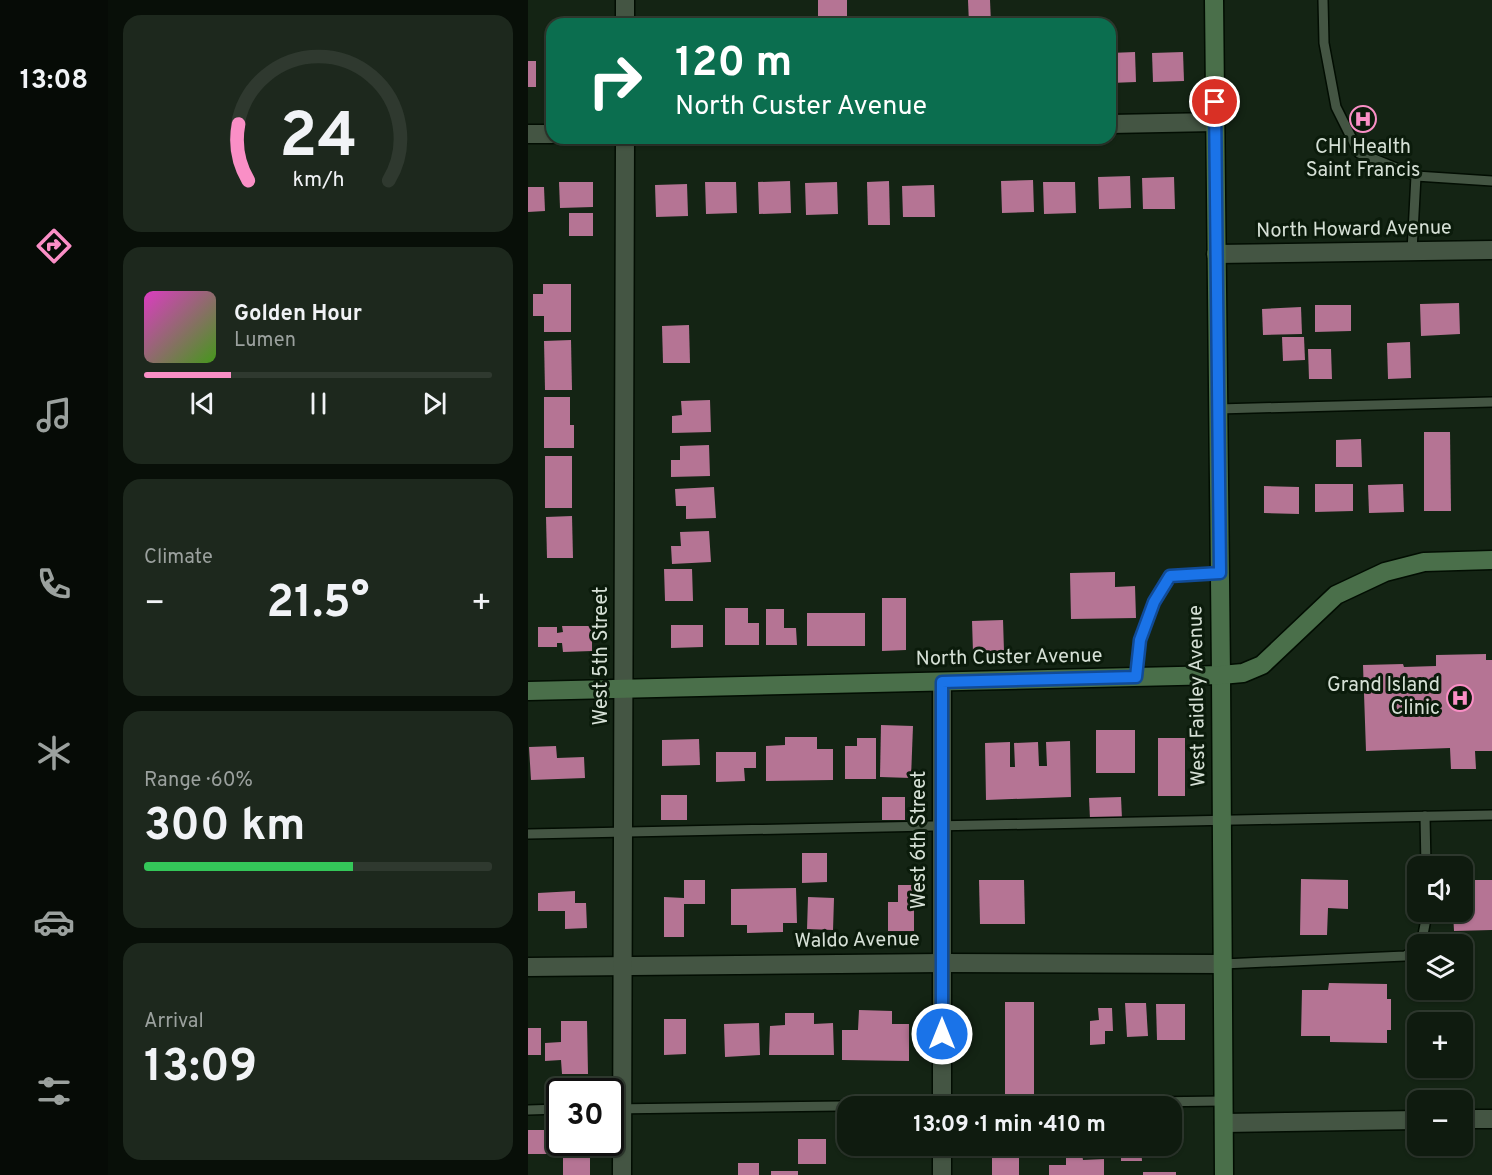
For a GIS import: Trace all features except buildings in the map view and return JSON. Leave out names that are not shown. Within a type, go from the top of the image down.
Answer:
[{"type":"street","points":[[625,0],[625,18]]},
{"type":"street","name":"West Faidley Avenue","points":[[1214,0],[1224,1175]]},
{"type":"street","points":[[1116,124],[1215,122]]},
{"type":"street","points":[[528,134],[546,134]]},
{"type":"street","name":"West 5th Street","points":[[618,1078],[623,966],[624,832],[625,144]]},
{"type":"street","name":"North Howard Avenue","points":[[1216,254],[1492,250]]},
{"type":"street","name":"North Custer Avenue","points":[[528,691],[1243,673],[1262,665],[1336,595],[1385,572],[1424,562],[1492,560]]},
{"type":"street","name":"West 6th Street","points":[[942,682],[942,1096]]},
{"type":"street","name":"Waldo Avenue","points":[[528,967],[942,963],[1223,964]]},
{"type":"street","points":[[1473,1119],[1492,1119]]},
{"type":"street","points":[[1224,1123],[1407,1120]]},
{"type":"street","name":"West 5th Street","points":[[621,1156],[622,1175]]},
{"type":"street","points":[[942,1156],[942,1175]]},
{"type":"lane","points":[[1323,0],[1324,44],[1336,107],[1359,153],[1416,176],[1492,181]]},
{"type":"lane","points":[[1412,251],[1416,176]]},
{"type":"lane","points":[[1218,408],[1492,402]]},
{"type":"lane","points":[[1136,677],[1140,640],[1154,602],[1170,576],[1220,573]]},
{"type":"lane","points":[[528,834],[1492,815]]},
{"type":"lane","points":[[1425,816],[1426,856]]},
{"type":"lane","points":[[1223,964],[1407,955]]},
{"type":"lane","points":[[1182,1102],[1224,1101]]},
{"type":"lane","points":[[624,1109],[837,1107]]},
{"type":"lane","points":[[528,1110],[546,1109]]},
{"type":"place","name":"CHI Health Saint Francis","points":[[1363,119]]},
{"type":"place","name":"Grand Island Clinic","points":[[1460,698]]},
{"type":"route","points":[[942,1034],[942,682],[1136,677],[1140,640],[1154,602],[1170,576],[1220,573],[1215,102]]}]
